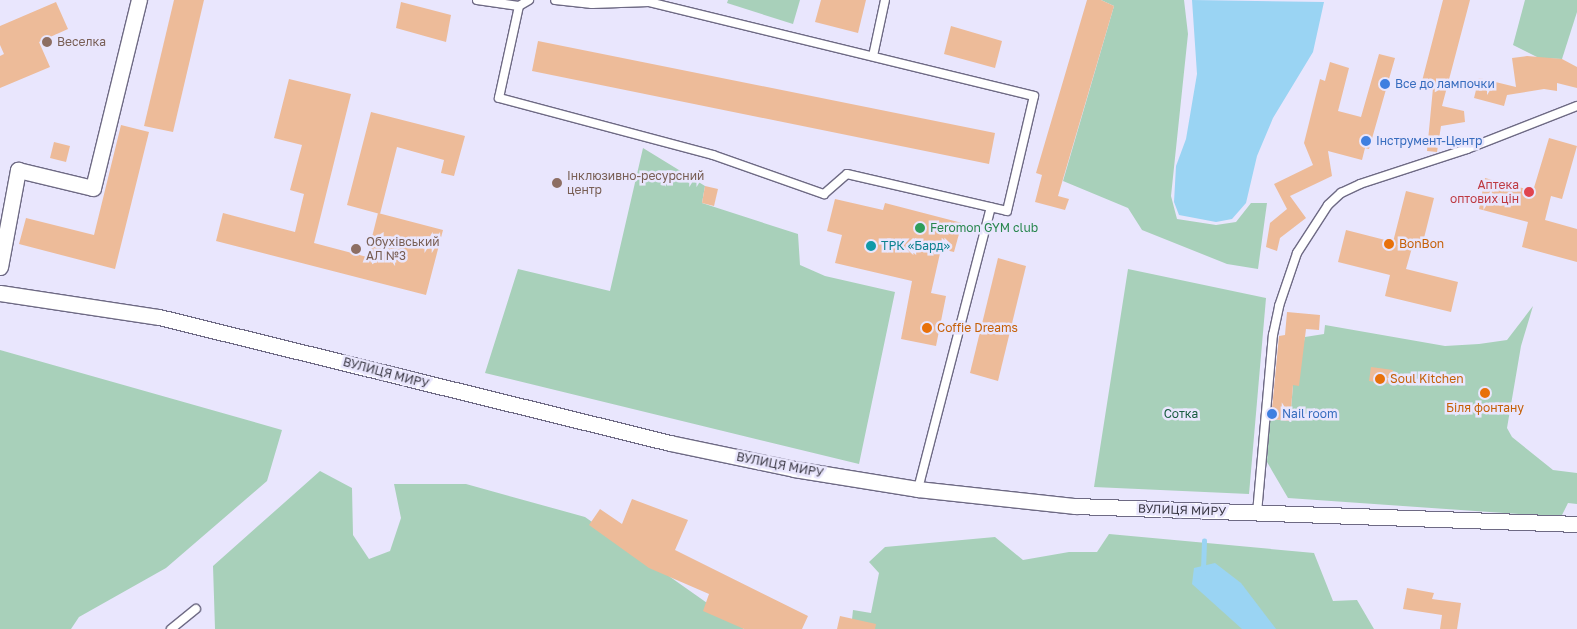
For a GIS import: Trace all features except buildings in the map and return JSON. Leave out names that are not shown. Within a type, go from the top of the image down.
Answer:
[{"type":"street","points":[[0,268],[1,248],[18,170],[93,188],[139,0]]},
{"type":"street","name":"ВУЛИЦЯ МИРУ","points":[[0,293],[159,317],[670,444],[794,469],[918,489],[1075,506],[1577,524]]},
{"type":"lane","points":[[477,0],[519,6],[529,0]]},
{"type":"lane","points":[[519,6],[499,98],[713,155],[824,194],[848,174],[1007,211],[1034,96],[649,1],[592,4],[555,0]]},
{"type":"lane","points":[[873,56],[885,0]]},
{"type":"lane","points":[[1257,513],[1273,335],[1297,253],[1328,205],[1341,193],[1410,167],[1467,149],[1577,106]]},
{"type":"lane","points":[[918,489],[991,207]]},
{"type":"lane","points":[[171,629],[196,608]]},
{"type":"green space","points":[[728,0],[800,0],[793,24],[727,3]]},
{"type":"green space","points":[[1101,0],[1184,0],[1188,34],[1171,196],[1177,219],[1216,225],[1236,222],[1251,203],[1267,203],[1258,269],[1227,264],[1142,230],[1128,208],[1063,181],[1114,6]]},
{"type":"green space","points":[[1525,0],[1577,0],[1577,12],[1562,59],[1539,58],[1513,45]]},
{"type":"green space","points":[[643,148],[705,186],[702,203],[798,234],[800,265],[825,276],[895,292],[859,464],[485,373],[518,269],[610,291]]},
{"type":"green space","name":"Сотка","points":[[1128,269],[1266,298],[1249,494],[1094,487]]},
{"type":"green space","points":[[1533,306],[1521,346],[1507,428],[1512,437],[1553,470],[1577,473],[1577,504],[1568,503],[1561,517],[1288,498],[1267,462],[1269,419],[1290,421],[1293,385],[1305,337],[1324,334],[1325,325],[1445,346],[1479,344],[1507,340]]},
{"type":"green space","points":[[0,350],[282,430],[267,481],[166,568],[79,617],[71,629],[0,629]]},
{"type":"green space","points":[[320,471],[352,488],[353,535],[369,559],[390,551],[401,518],[394,484],[466,484],[585,517],[744,629],[215,629],[213,566]]},
{"type":"green space","points":[[1109,534],[1314,553],[1333,601],[1357,600],[1374,629],[851,629],[853,610],[871,613],[879,573],[869,562],[885,547],[995,537],[1023,560],[1069,552],[1097,552]]},
{"type":"water","points":[[1192,0],[1324,2],[1313,52],[1273,118],[1257,156],[1246,203],[1232,219],[1216,222],[1179,215],[1174,202],[1176,166],[1186,139],[1197,74]]},
{"type":"water","points":[[1215,563],[1241,583],[1276,629],[1242,629],[1192,584],[1194,568]]},
{"type":"waterway","points":[[1203,570],[1204,541]]},
{"type":"place","name":"Веселка","points":[[47,42]]},
{"type":"place","name":"Все до лампочки","points":[[1385,84]]},
{"type":"place","name":"Інструмент-Центр","points":[[1366,141]]},
{"type":"place","name":"Інклюзивно-ресурсний центр","points":[[557,183]]},
{"type":"place","name":"Аптека оптових цін","points":[[1529,192]]},
{"type":"place","name":"Feromon GYM club","points":[[920,228]]},
{"type":"place","name":"BonBon","points":[[1389,244]]},
{"type":"place","name":"ТРК «Бард»","points":[[871,246]]},
{"type":"place","name":"Обухівський АЛ №3","points":[[356,249]]},
{"type":"place","name":"Coffie Dreams","points":[[927,328]]},
{"type":"place","name":"Soul Kitchen","points":[[1380,379]]},
{"type":"place","name":"Біля фонтану","points":[[1485,393]]},
{"type":"place","name":"Nail room","points":[[1272,414]]}]
